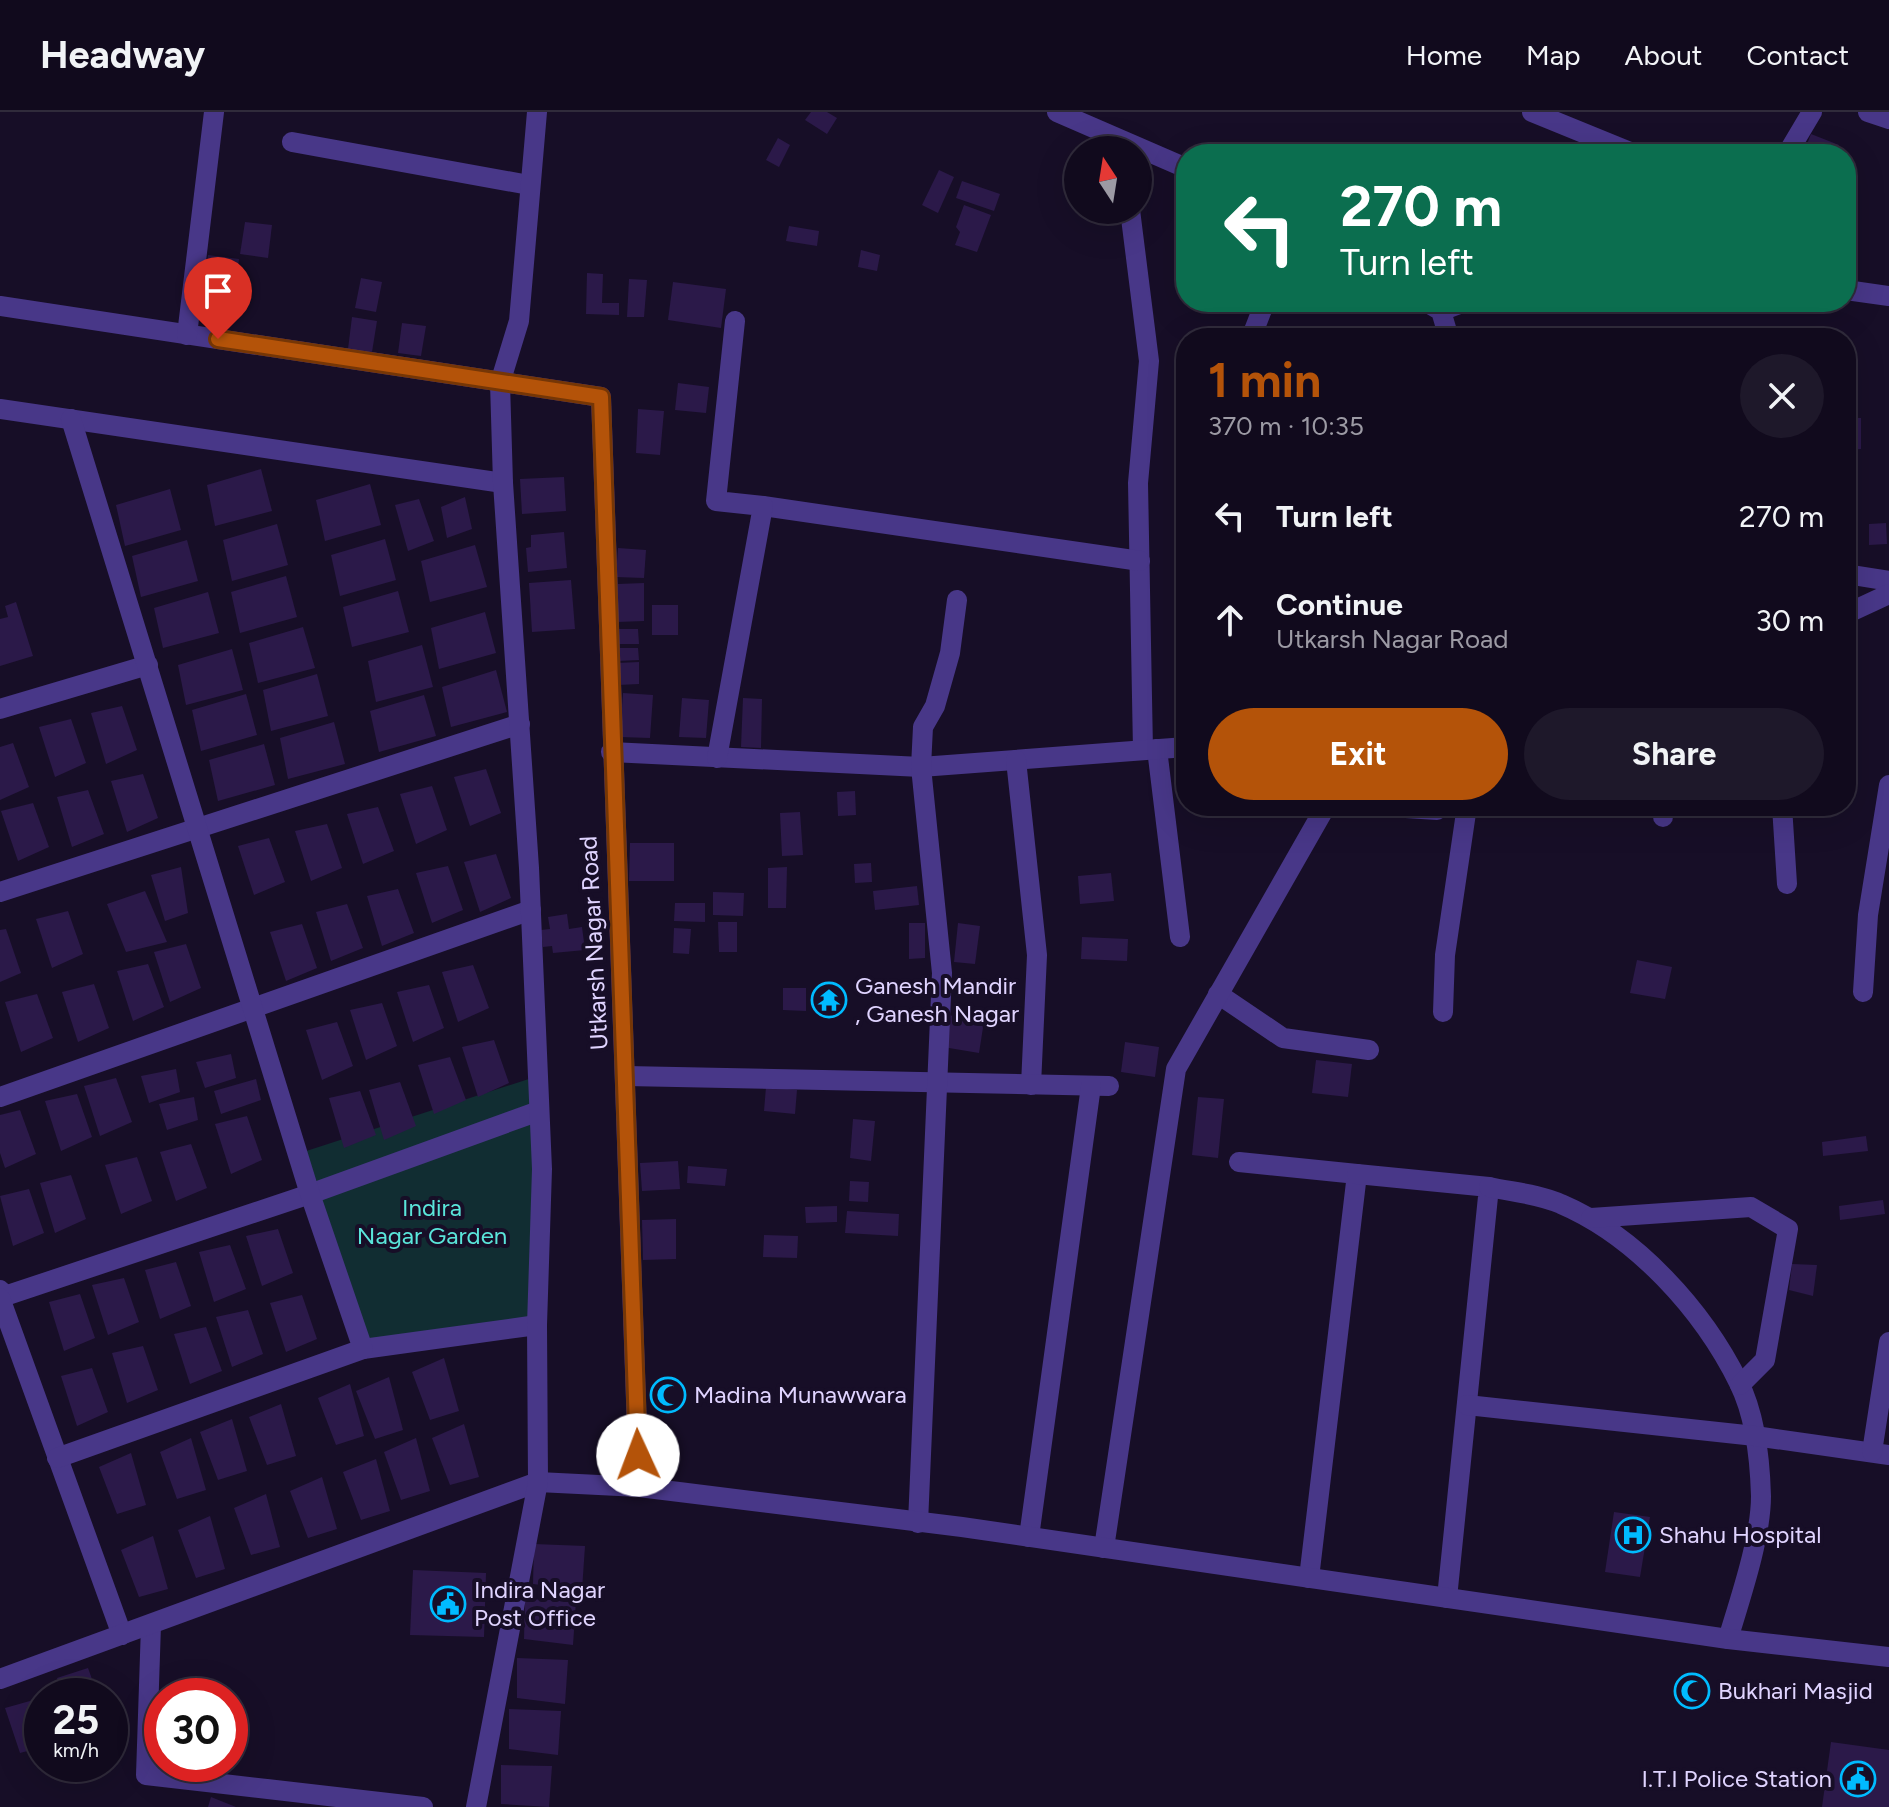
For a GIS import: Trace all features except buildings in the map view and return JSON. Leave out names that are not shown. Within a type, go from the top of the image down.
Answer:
[{"type":"street","points":[[187,335],[214,112]]},
{"type":"street","points":[[476,1807],[538,1482],[537,1325],[542,1169],[531,910],[503,483],[500,383],[519,321],[537,112]]},
{"type":"street","points":[[1057,112],[1104,136]]},
{"type":"street","points":[[1532,112],[1610,144]]},
{"type":"street","points":[[1793,144],[1812,112]]},
{"type":"street","points":[[1868,112],[1889,119]]},
{"type":"street","points":[[292,142],[529,185]]},
{"type":"street","points":[[1152,156],[1176,164]]},
{"type":"street","points":[[1132,224],[1149,361],[1138,483],[1150,750],[1180,937]]},
{"type":"street","points":[[1856,291],[1889,296]]},
{"type":"street","points":[[0,306],[500,383]]},
{"type":"street","points":[[735,321],[716,501],[1140,561]]},
{"type":"street","name":"Utkarsh Nagar Road","points":[[500,383],[601,397],[639,1487]]},
{"type":"street","points":[[0,409],[503,483]]},
{"type":"street","points":[[71,419],[310,1194],[363,1349]]},
{"type":"street","points":[[717,758],[763,506]]},
{"type":"street","points":[[1856,574],[1889,581]]},
{"type":"street","points":[[1856,609],[1889,594]]},
{"type":"street","points":[[918,1523],[942,973],[921,767],[923,727],[935,706],[950,653],[957,600]]},
{"type":"street","points":[[0,709],[148,665]]},
{"type":"street","points":[[0,892],[520,724]]},
{"type":"street","points":[[611,752],[921,767],[1176,748]]},
{"type":"street","points":[[1016,760],[1037,955],[1031,1085]]},
{"type":"street","points":[[1863,992],[1868,915],[1889,785]]},
{"type":"street","points":[[1104,1548],[1176,1069],[1320,816]]},
{"type":"street","points":[[1443,1012],[1445,955],[1464,816]]},
{"type":"street","points":[[1783,816],[1787,884]]},
{"type":"street","points":[[0,1097],[531,910]]},
{"type":"street","points":[[1218,994],[1283,1038],[1369,1050]]},
{"type":"street","points":[[626,1076],[1100,1086],[1029,1537]]},
{"type":"street","points":[[122,1635],[1,1295],[310,1194],[539,1111]]},
{"type":"street","points":[[1239,1162],[1489,1187],[1557,1202],[1591,1218],[1660,1274],[1709,1333],[1740,1385],[1755,1436],[1761,1499],[1746,1580],[1728,1639]]},
{"type":"street","points":[[1309,1578],[1357,1174]]},
{"type":"street","points":[[1447,1598],[1489,1187]]},
{"type":"street","points":[[1591,1218],[1751,1207],[1788,1229],[1765,1360],[1740,1385]]},
{"type":"street","points":[[57,1458],[363,1349],[537,1325]]},
{"type":"street","points":[[1467,1405],[1755,1436],[1880,1453],[1889,1342]]},
{"type":"street","points":[[0,1679],[538,1482],[639,1487],[1029,1537],[1728,1639],[1889,1657]]},
{"type":"street","points":[[151,1625],[146,1775],[423,1807]]},
{"type":"green space","name":"Indira Nagar Garden","points":[[538,1076],[537,1325],[363,1349],[297,1154]]},
{"type":"place","name":"Ganesh Mandir , Ganesh Nagar","points":[[829,1000]]},
{"type":"place","name":"Madina Munawwara","points":[[668,1395]]},
{"type":"place","name":"Shahu Hospital","points":[[1633,1535]]},
{"type":"place","name":"Indira Nagar Post Office","points":[[448,1604]]},
{"type":"place","name":"Bukhari Masjid","points":[[1692,1691]]},
{"type":"place","name":"I.T.I Police Station","points":[[1858,1779]]},
{"type":"route","points":[[218,339],[601,397],[611,752],[626,1076],[638,1455]]}]
